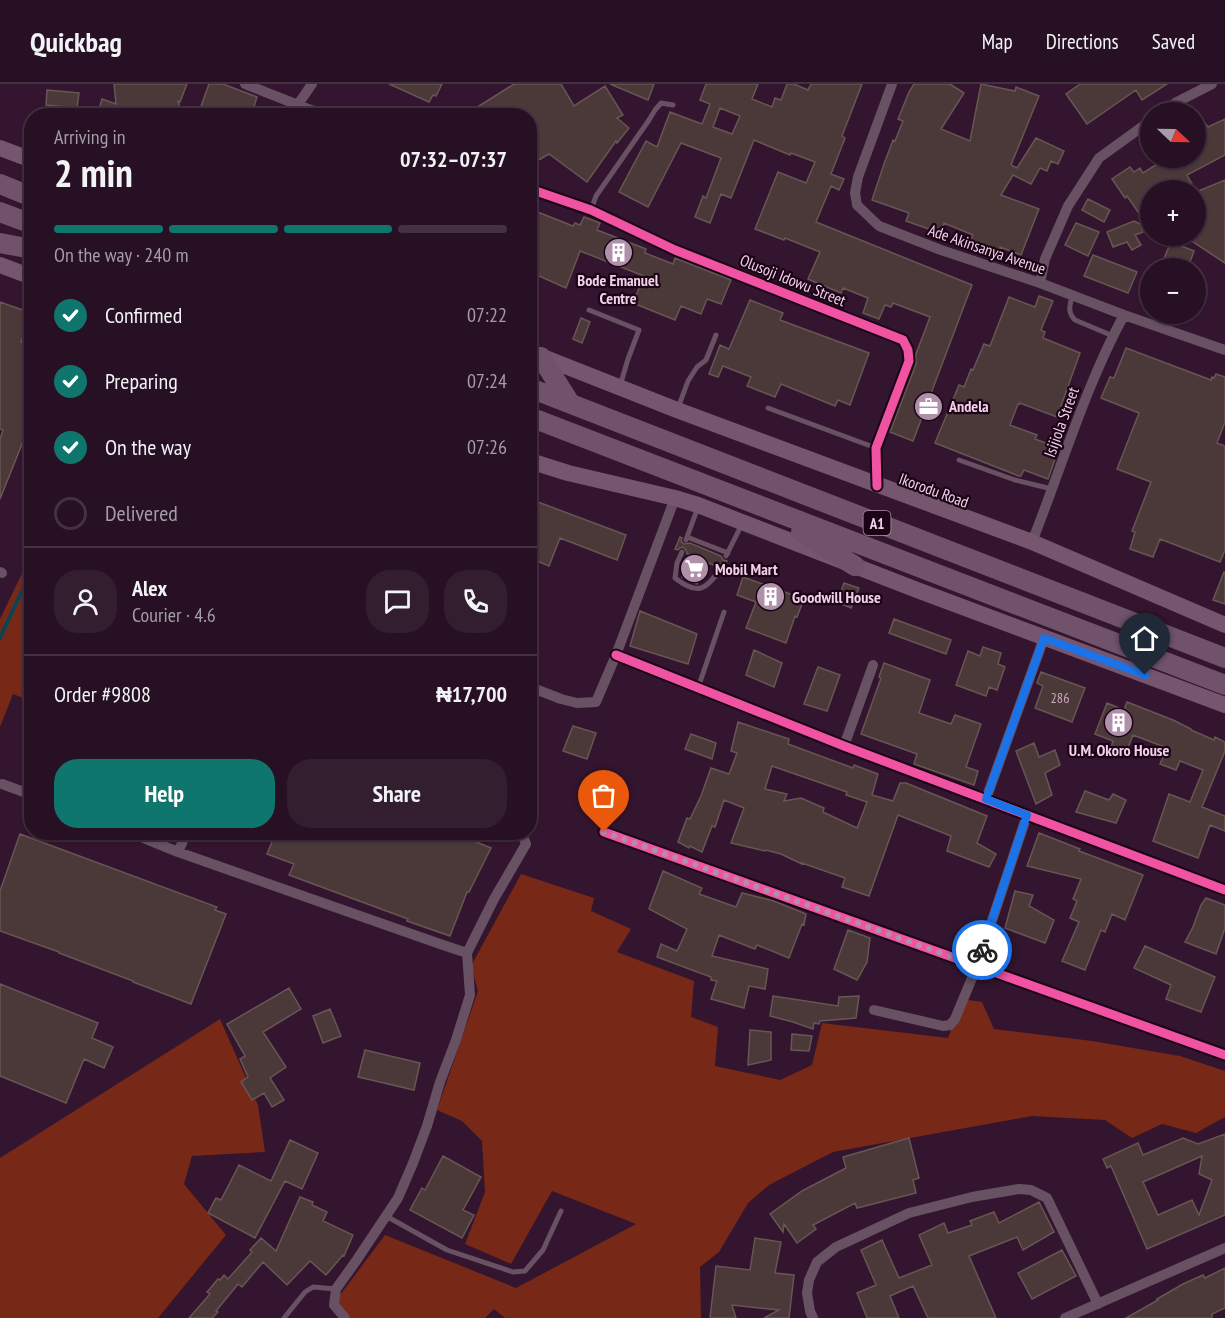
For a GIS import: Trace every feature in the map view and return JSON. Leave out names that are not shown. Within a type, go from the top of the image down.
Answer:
[{"type":"highway","points":[[0,183],[24,185]]},
{"type":"highway","points":[[0,183],[24,193]]},
{"type":"highway","points":[[0,212],[24,221]]},
{"type":"highway","points":[[0,243],[24,248]]},
{"type":"highway","points":[[537,355],[570,404]]},
{"type":"highway","name":"A1","points":[[537,391],[1225,658]]},
{"type":"highway","name":"A1","points":[[537,420],[1225,684]]},
{"type":"highway","points":[[766,509],[855,566]]},
{"type":"main road","points":[[0,148],[24,157]]},
{"type":"main road","points":[[0,265],[24,274]]},
{"type":"main road","name":"Ikorodu Road","points":[[537,354],[677,410],[1032,542],[1225,625]]},
{"type":"main road","points":[[537,463],[698,505],[1225,705]]},
{"type":"street","points":[[245,84],[307,108]]},
{"type":"street","points":[[295,108],[312,84]]},
{"type":"street","name":"Ade Akinsanya Avenue","points":[[892,84],[858,177],[855,193],[856,205],[879,226],[941,250],[1072,294],[1124,315],[1223,346]]},
{"type":"street","points":[[1178,102],[1212,84]]},
{"type":"street","points":[[1040,283],[1045,258],[1068,206],[1099,159],[1140,128]]},
{"type":"street","name":"Olusoji Idowu Street","points":[[537,191],[591,210],[675,250],[903,340],[908,350],[909,361],[876,448],[878,486]]},
{"type":"street","name":"Isijiola Street","points":[[1032,542],[1087,394],[1124,315]]},
{"type":"street","points":[[537,690],[577,703],[596,702],[675,498]]},
{"type":"street","points":[[986,799],[1044,638]]},
{"type":"street","points":[[616,655],[844,746],[1225,890]]},
{"type":"street","points":[[844,746],[873,665]]},
{"type":"street","points":[[2,784],[24,792]]},
{"type":"street","points":[[874,1010],[943,1026],[950,1025],[977,966],[1027,815]]},
{"type":"street","points":[[604,832],[1225,1055]]},
{"type":"street","points":[[149,840],[467,953]]},
{"type":"street","points":[[178,852],[183,840]]},
{"type":"street","points":[[345,1318],[334,1305],[336,1288],[398,1198],[413,1163],[470,995],[467,953],[494,899],[526,844],[524,840]]},
{"type":"street","points":[[813,1318],[807,1293],[809,1280],[817,1262],[836,1247],[909,1213],[972,1197],[1019,1189],[1031,1190],[1047,1198],[1098,1304]]},
{"type":"street","points":[[1065,1318],[1225,1248]]},
{"type":"lane","points":[[591,210],[596,196],[650,120],[654,110],[661,104],[673,105]]},
{"type":"lane","points":[[1072,294],[1070,315],[1075,320],[1113,336]]},
{"type":"lane","points":[[589,310],[639,330],[620,387]]},
{"type":"lane","points":[[677,410],[688,381],[696,367],[706,360],[716,335]]},
{"type":"lane","points":[[768,408],[876,448]]},
{"type":"lane","points":[[959,460],[1052,490]]},
{"type":"lane","points":[[698,505],[687,539],[727,554],[743,523]]},
{"type":"lane","points":[[682,552],[677,562],[675,578],[684,585],[697,589],[705,588],[721,568]]},
{"type":"lane","points":[[698,688],[724,612]]},
{"type":"lane","points":[[386,1216],[447,1250],[513,1272],[525,1271],[543,1250],[561,1211]]},
{"type":"lane","points":[[284,1318],[305,1292],[313,1287],[336,1288]]},
{"type":"shaded area","points":[[24,569],[24,698],[13,694],[0,727],[0,619]]},
{"type":"shaded area","points":[[521,874],[594,898],[591,911],[631,929],[617,952],[694,981],[691,1017],[718,1027],[715,1066],[780,1080],[812,1065],[822,1023],[948,1038],[962,999],[982,1002],[994,1029],[1092,1041],[1180,1056],[1225,1071],[1225,1117],[1196,1133],[1162,1124],[1132,1138],[1105,1120],[1032,1116],[833,1152],[769,1185],[748,1203],[719,1252],[700,1267],[701,1318],[505,1318],[494,1309],[485,1318],[351,1318],[334,1303],[385,1235],[516,1288],[636,1224],[552,1191],[511,1264],[465,1244],[485,1192],[482,1141],[462,1121],[437,1110],[478,991],[471,966]]},
{"type":"shaded area","points":[[220,1019],[258,1105],[265,1152],[192,1156],[184,1184],[226,1235],[158,1318],[0,1318],[0,1158]]},
{"type":"building","points":[[114,84],[187,84],[180,102],[178,101],[180,108],[99,108],[102,99],[116,104]]},
{"type":"building","points":[[209,84],[223,84],[257,97],[254,108],[200,108]]},
{"type":"building","points":[[389,84],[442,84],[436,96],[433,95],[429,102]]},
{"type":"building","points":[[514,84],[561,84],[574,106],[605,86],[623,115],[617,118],[629,128],[617,143],[616,141],[587,182],[549,154],[537,161],[537,108],[476,108]]},
{"type":"building","points":[[610,84],[654,84],[648,100]]},
{"type":"building","points":[[706,84],[758,84],[752,99],[772,107],[775,98],[781,100],[787,84],[794,84],[808,90],[811,84],[862,84],[842,136],[845,138],[831,174],[844,179],[839,190],[831,186],[816,222],[972,285],[913,441],[890,432],[916,364],[916,354],[930,317],[893,303],[891,307],[885,305],[879,319],[863,313],[868,298],[843,288],[841,293],[808,279],[820,252],[755,229],[778,172],[806,183],[815,162],[791,153],[790,155],[754,140],[731,198],[721,194],[710,223],[695,217],[703,196],[706,198],[721,158],[681,143],[648,207],[619,192],[646,141],[657,147],[670,112],[702,124],[710,104],[700,100]],"holes":[[[720,108],[740,116],[732,134],[713,127]]]},
{"type":"building","points":[[914,84],[950,84],[964,93],[941,129],[970,141],[981,84],[1015,91],[1016,87],[1039,96],[1011,165],[1017,168],[1036,138],[1064,151],[1058,164],[1051,161],[1047,171],[1040,168],[1031,184],[1013,175],[1001,195],[1039,209],[1021,255],[1000,247],[996,257],[968,246],[973,235],[944,223],[940,233],[906,221],[909,213],[872,200],[893,140],[895,141],[903,121],[898,119]]},
{"type":"building","points":[[1080,84],[1167,84],[1142,100],[1136,90],[1087,124],[1066,94]]},
{"type":"building","points":[[47,90],[79,93],[77,108],[46,105]]},
{"type":"building","points":[[1225,119],[1225,155],[1206,165],[1206,124],[1208,127]]},
{"type":"building","points":[[1130,167],[1134,172],[1140,168],[1143,173],[1151,168],[1200,168],[1187,175],[1190,180],[1140,180],[1140,211],[1138,212],[1112,179]]},
{"type":"building","points":[[1225,180],[1225,263],[1199,246],[1206,246],[1206,188]]},
{"type":"building","points":[[1088,199],[1110,210],[1104,222],[1082,210]]},
{"type":"building","points":[[537,212],[573,226],[575,223],[580,225],[584,217],[600,223],[597,230],[646,249],[645,253],[673,264],[675,258],[731,280],[721,304],[707,299],[701,314],[681,306],[675,320],[633,303],[644,276],[580,251],[566,288],[537,275]]},
{"type":"building","points":[[1134,221],[1140,224],[1140,233],[1135,235],[1140,246],[1132,250],[1127,242],[1113,247],[1107,232]]},
{"type":"building","points":[[1076,223],[1099,232],[1088,256],[1065,245]]},
{"type":"building","points":[[1169,246],[1181,246],[1194,251],[1191,258],[1164,258]]},
{"type":"building","points":[[1093,255],[1137,272],[1128,293],[1084,276]]},
{"type":"building","points":[[1039,296],[1053,301],[1041,330],[1045,332],[1043,338],[1080,353],[1057,417],[1020,403],[1010,425],[1037,435],[1035,439],[1059,448],[1048,479],[1024,470],[1019,476],[935,443],[959,385],[964,387],[984,344],[990,346],[1009,297],[1035,307]]},
{"type":"building","points":[[750,300],[783,313],[780,320],[869,353],[850,405],[838,400],[835,406],[781,384],[775,397],[747,386],[751,377],[723,366],[718,377],[709,374],[720,345],[729,349]]},
{"type":"building","points":[[0,302],[24,311],[24,333],[21,342],[24,343],[24,439],[0,499],[0,439],[3,430],[0,429]]},
{"type":"building","points":[[581,318],[590,322],[582,343],[573,339]]},
{"type":"building","points":[[1126,348],[1211,380],[1216,374],[1225,377],[1225,422],[1217,443],[1225,446],[1225,550],[1220,562],[1160,539],[1153,557],[1130,549],[1135,532],[1132,531],[1151,482],[1117,469],[1139,413],[1101,398],[1110,377],[1114,378]]},
{"type":"building","points":[[537,502],[626,535],[617,560],[560,538],[549,566],[537,561]]},
{"type":"building","points":[[680,537],[684,544],[690,543],[721,556],[727,561],[725,566],[721,563],[716,566],[706,562],[697,584],[682,577],[691,555],[687,554],[683,547],[675,549]]},
{"type":"building","points":[[1225,572],[1225,604],[1213,600]]},
{"type":"building","points":[[743,577],[804,599],[797,617],[795,616],[786,643],[746,628],[756,602],[737,595]]},
{"type":"building","points":[[844,583],[859,588],[851,608],[837,602]]},
{"type":"building","points":[[640,611],[697,634],[688,664],[630,646]]},
{"type":"building","points":[[894,619],[951,640],[946,654],[889,633]]},
{"type":"building","points":[[983,647],[1001,653],[998,664],[1005,667],[997,690],[989,687],[986,696],[956,685],[968,651],[980,656]]},
{"type":"building","points":[[754,650],[782,663],[774,687],[746,675]]},
{"type":"building","points":[[884,663],[930,680],[919,713],[951,724],[955,715],[981,724],[966,767],[978,771],[974,785],[914,764],[917,754],[861,734]]},
{"type":"building","points":[[818,667],[840,675],[827,711],[804,704]]},
{"type":"building","points":[[1041,672],[1085,688],[1072,722],[1035,708],[1043,686],[1037,683]]},
{"type":"building","points":[[1127,702],[1173,720],[1214,740],[1215,737],[1225,742],[1225,751],[1202,807],[1225,816],[1225,831],[1210,825],[1198,858],[1153,841],[1169,794],[1190,802],[1203,770],[1180,761],[1176,770],[1160,764],[1167,748],[1133,735],[1125,755],[1110,750],[1113,741],[1095,734],[1107,703],[1124,710]]},
{"type":"building","points":[[738,722],[789,739],[788,744],[853,768],[854,765],[878,774],[872,795],[893,801],[900,783],[906,783],[987,816],[977,843],[996,854],[989,867],[947,851],[951,836],[898,815],[869,896],[842,887],[845,878],[802,864],[781,854],[731,843],[744,808],[724,800],[715,827],[712,826],[702,852],[690,846],[689,848],[678,842],[687,818],[690,819],[711,768],[729,774],[737,753],[731,751]],"holes":[[[772,766],[847,792],[846,795],[867,802],[857,828],[823,812],[824,808],[801,798],[784,801],[787,794],[765,789]]]},
{"type":"building","points":[[573,726],[596,733],[587,759],[563,751]]},
{"type":"building","points":[[691,734],[716,743],[712,759],[685,749]]},
{"type":"building","points":[[1034,743],[1039,757],[1055,750],[1060,765],[1045,773],[1052,795],[1036,804],[1016,751]]},
{"type":"building","points":[[1085,791],[1109,800],[1113,794],[1126,800],[1116,823],[1076,812]]},
{"type":"building","points":[[1039,833],[1143,875],[1125,920],[1112,914],[1105,932],[1101,930],[1085,970],[1062,961],[1079,922],[1070,918],[1077,901],[1073,899],[1081,879],[1027,866]]},
{"type":"building","points":[[20,834],[24,835],[24,840],[36,840],[217,907],[215,910],[226,914],[191,1004],[0,931],[0,891]]},
{"type":"building","points":[[273,840],[472,840],[491,848],[467,892],[450,936],[289,875],[294,864],[267,854]]},
{"type":"building","points":[[663,871],[702,888],[699,894],[736,907],[742,893],[774,901],[806,914],[804,925],[802,924],[789,958],[757,945],[755,949],[719,935],[712,956],[768,969],[765,989],[749,986],[744,1008],[711,999],[717,981],[711,980],[711,977],[657,957],[661,944],[677,951],[687,929],[649,909]]},
{"type":"building","points":[[1015,891],[1033,895],[1029,906],[1054,920],[1045,943],[1005,928]]},
{"type":"building","points":[[1206,898],[1225,905],[1225,928],[1216,954],[1185,942]]},
{"type":"building","points":[[848,930],[870,938],[867,962],[857,980],[834,969]]},
{"type":"building","points":[[1145,946],[1215,977],[1201,1012],[1166,999],[1171,985],[1134,968]]},
{"type":"building","points":[[0,984],[98,1023],[92,1038],[113,1047],[104,1068],[84,1059],[66,1103],[0,1076]]},
{"type":"building","points":[[289,988],[301,1009],[263,1032],[286,1067],[270,1078],[284,1100],[272,1107],[264,1093],[252,1100],[241,1082],[248,1077],[240,1059],[245,1056],[227,1024]]},
{"type":"building","points":[[773,996],[838,1006],[839,997],[859,996],[856,1018],[820,1021],[819,1024],[814,1023],[813,1029],[770,1016]]},
{"type":"building","points":[[330,1009],[341,1036],[323,1043],[313,1016]]},
{"type":"building","points":[[750,1030],[771,1032],[771,1060],[748,1065]]},
{"type":"building","points":[[792,1034],[812,1036],[809,1051],[791,1050]]},
{"type":"building","points":[[365,1050],[420,1063],[414,1090],[358,1077]]},
{"type":"building","points":[[1225,1134],[1225,1215],[1147,1249],[1111,1166],[1107,1168],[1103,1159],[1138,1143],[1143,1155],[1183,1138],[1198,1144]],"holes":[[[1202,1156],[1199,1174],[1212,1180],[1199,1215],[1192,1200],[1158,1215],[1143,1182]]]},
{"type":"building","points":[[909,1138],[919,1178],[913,1180],[916,1193],[857,1208],[855,1203],[813,1225],[816,1229],[797,1243],[784,1224],[783,1232],[770,1214],[802,1191],[846,1168],[843,1157]]},
{"type":"building","points":[[290,1140],[318,1153],[302,1189],[285,1181],[255,1238],[208,1213],[216,1198],[221,1200],[239,1165],[271,1181]]},
{"type":"building","points":[[443,1156],[481,1177],[463,1210],[474,1215],[462,1238],[410,1210],[422,1188],[425,1190]]},
{"type":"building","points":[[300,1197],[313,1202],[312,1205],[327,1212],[323,1221],[353,1235],[344,1256],[326,1275],[310,1261],[287,1285],[263,1262],[242,1287],[238,1284],[212,1318],[189,1318],[210,1294],[207,1292],[218,1279],[220,1280],[224,1275],[228,1279],[261,1238],[276,1251]]},
{"type":"building","points":[[1039,1202],[1054,1232],[1023,1250],[1017,1237],[969,1256],[996,1318],[928,1318],[913,1286],[890,1296],[899,1318],[867,1318],[857,1293],[876,1285],[861,1250],[882,1240],[899,1278],[932,1265],[919,1235],[944,1223],[948,1233],[972,1225],[970,1221],[994,1212],[999,1223]]},
{"type":"building","points":[[755,1238],[781,1242],[775,1273],[794,1275],[789,1318],[764,1318],[779,1310],[732,1305],[736,1318],[710,1318],[716,1266],[750,1270]]},
{"type":"building","points":[[1062,1250],[1076,1276],[1032,1299],[1018,1273]]},
{"type":"building","points":[[1225,1268],[1225,1308],[1212,1314],[1212,1318],[1126,1318],[1183,1284],[1203,1275],[1205,1278]]},
{"type":"waterway","points":[[0,638],[24,588]]},
{"type":"cycle path","points":[[537,191],[591,210],[675,250],[903,340],[908,350],[909,361],[876,448],[877,486]]},
{"type":"cycle path","points":[[616,655],[844,746],[1225,890]]},
{"type":"cycle path","points":[[604,832],[1225,1055]]},
{"type":"way so far","points":[[604,832],[977,966],[982,950]]},
{"type":"place","name":"Bode Emanuel Centre","points":[[618,252]]},
{"type":"place","name":"Andela","points":[[928,406]]},
{"type":"place","name":"Mobil Mart","points":[[694,569]]},
{"type":"place","name":"Goodwill House","points":[[771,597]]},
{"type":"place","name":"U.M. Okoro House","points":[[1119,722]]},
{"type":"route","points":[[982,950],[1027,815],[986,799],[1044,638],[1145,675]]}]
